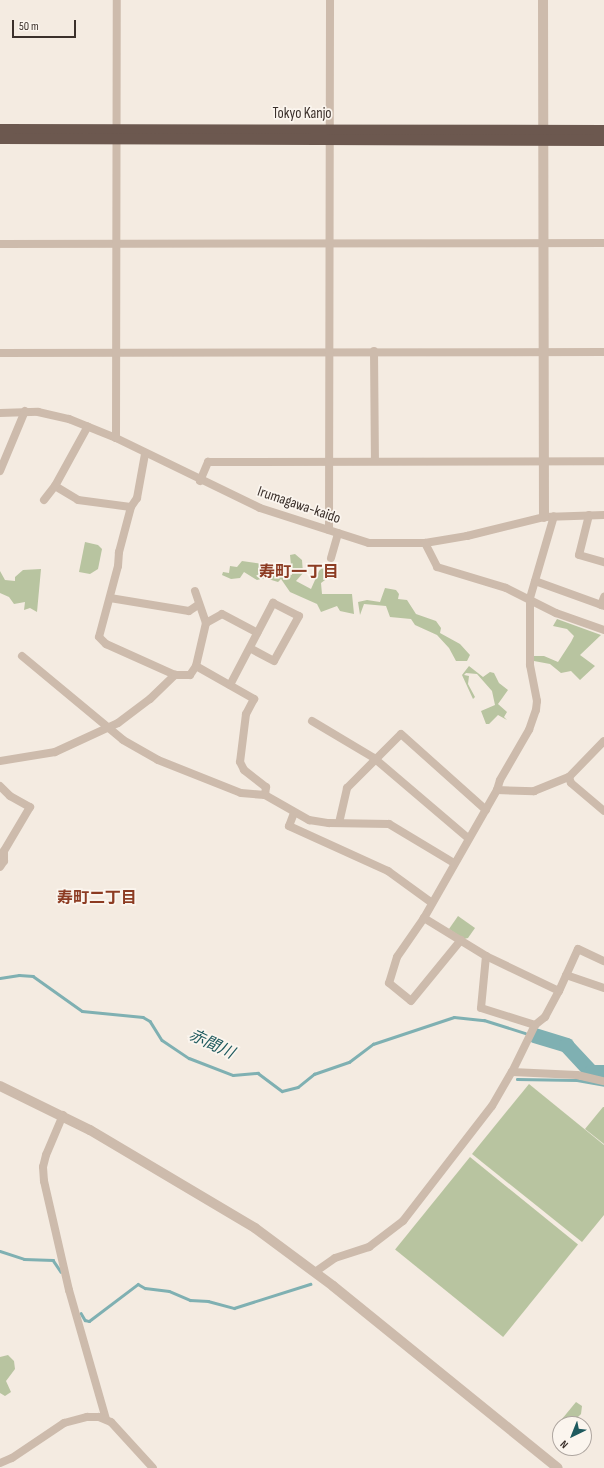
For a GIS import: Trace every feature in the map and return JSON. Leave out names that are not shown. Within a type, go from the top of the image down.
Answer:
[{"type":"highway","name":"Tokyo Kanjo","points":[[0,129],[118,133],[543,133],[604,130]]},
{"type":"highway","name":"Tokyo Kanjo","points":[[0,138],[118,133]]},
{"type":"highway","name":"Tokyo Kanjo","points":[[543,133],[604,140]]},
{"type":"street","points":[[116,438],[118,133],[117,0]]},
{"type":"street","points":[[330,0],[330,530]]},
{"type":"street","points":[[461,940],[412,1001],[389,983],[397,957],[424,918],[468,838],[486,810],[500,780],[529,730],[536,710],[537,701],[530,665],[530,598],[549,516],[543,461],[543,0]]},
{"type":"street","points":[[0,244],[604,243]]},
{"type":"street","points":[[374,351],[375,461]]},
{"type":"street","points":[[0,354],[374,351],[604,352]]},
{"type":"street","points":[[0,471],[25,411]]},
{"type":"street","name":"Irumagawa-kaido","points":[[0,413],[25,411],[60,416],[116,438],[200,481],[260,508],[369,543],[425,543],[467,536],[549,516],[604,515]]},
{"type":"street","points":[[44,500],[55,486],[88,426]]},
{"type":"street","points":[[145,454],[137,498],[131,507],[119,552],[118,566],[99,638],[106,644],[175,675],[190,675],[196,666],[206,623],[198,605],[195,591]]},
{"type":"street","points":[[200,481],[208,462],[604,461]]},
{"type":"street","points":[[55,486],[78,500],[131,507]]},
{"type":"street","points":[[589,515],[580,554],[604,562]]},
{"type":"street","points":[[331,558],[338,533]]},
{"type":"street","points":[[425,543],[437,567],[473,576],[530,598],[556,613],[604,630]]},
{"type":"street","points":[[535,581],[603,603]]},
{"type":"street","points":[[110,598],[189,611],[198,605]]},
{"type":"street","points":[[230,684],[273,603],[299,616],[274,661],[250,648]]},
{"type":"street","points":[[206,623],[222,614],[257,633]]},
{"type":"street","points":[[22,656],[123,740],[179,769],[241,793],[265,796],[309,820],[339,823],[388,824],[454,863]]},
{"type":"street","points":[[196,666],[254,699],[246,714],[240,762],[244,770],[266,787],[265,796]]},
{"type":"street","points":[[0,761],[55,752],[118,723],[150,699],[175,675]]},
{"type":"street","points":[[312,721],[374,758],[468,838]]},
{"type":"street","points":[[339,823],[347,788],[374,758],[401,734],[486,810]]},
{"type":"street","points":[[496,790],[534,791],[569,777],[604,741]]},
{"type":"street","points":[[569,777],[571,783],[604,811]]},
{"type":"street","points":[[0,786],[10,796],[30,807],[4,851],[4,861],[0,867]]},
{"type":"street","points":[[294,813],[289,826],[388,871],[432,903]]},
{"type":"street","points":[[424,918],[486,956],[559,991]]},
{"type":"street","points":[[315,1272],[335,1258],[369,1246],[403,1221],[492,1106],[512,1072],[535,1024],[545,1017],[559,991],[578,949],[604,961]]},
{"type":"street","points":[[486,956],[481,1008],[535,1024]]},
{"type":"street","points":[[566,975],[604,988]]},
{"type":"street","points":[[512,1072],[578,1075],[596,1081],[604,1081]]},
{"type":"street","points":[[0,1086],[63,1116],[222,1207],[315,1272],[558,1468]]},
{"type":"street","points":[[63,1116],[44,1161],[44,1181],[68,1290],[106,1419]]},
{"type":"street","points":[[0,1463],[22,1452],[64,1423],[87,1416],[106,1419],[122,1432],[153,1468]]},
{"type":"green space","points":[[85,542],[98,545],[102,549],[98,569],[90,574],[79,572]]},
{"type":"green space","points":[[295,554],[302,560],[303,573],[296,581],[311,589],[319,571],[323,567],[326,569],[324,575],[325,580],[321,583],[322,594],[352,594],[354,614],[340,611],[337,606],[321,612],[317,604],[290,592],[281,579],[278,582],[265,578],[257,580],[244,572],[240,578],[231,579],[222,575],[223,572],[229,573],[230,566],[237,567],[242,561],[263,564],[276,573],[292,575],[290,555]]},
{"type":"green space","points":[[41,569],[37,612],[30,608],[24,610],[25,602],[14,604],[9,597],[0,593],[0,571],[5,580],[15,581],[15,577],[23,570]]},
{"type":"green space","points":[[385,588],[396,590],[399,594],[398,599],[407,600],[416,614],[436,621],[441,628],[440,633],[460,644],[470,655],[467,661],[456,661],[449,648],[437,635],[415,625],[411,619],[390,617],[386,606],[364,604],[360,615],[358,602],[367,600],[380,602]]},
{"type":"green space","points":[[557,619],[601,635],[580,655],[595,666],[580,680],[571,671],[561,673],[550,664],[534,661],[534,656],[544,656],[558,662],[571,642],[574,636],[567,629],[553,626]]},
{"type":"green space","points":[[469,666],[483,677],[490,672],[494,673],[499,683],[508,690],[498,704],[507,712],[504,717],[507,720],[498,715],[489,724],[486,724],[481,711],[495,705],[492,691],[477,674],[466,673],[464,675],[469,676],[468,684],[475,697],[473,699],[462,675]]},
{"type":"green space","points":[[458,916],[475,928],[468,938],[464,939],[449,929]]},
{"type":"green space","points":[[529,1084],[604,1145],[604,1215],[582,1242],[472,1154]]},
{"type":"green space","points":[[604,1107],[604,1144],[585,1129]]},
{"type":"green space","points":[[470,1157],[578,1244],[503,1337],[395,1249]]},
{"type":"green space","points":[[8,1355],[14,1361],[15,1369],[6,1381],[11,1392],[5,1396],[0,1393],[0,1357]]},
{"type":"green space","points":[[576,1402],[582,1406],[581,1414],[579,1416],[564,1416]]},
{"type":"waterway","name":"赤間川","points":[[0,978],[19,975],[33,976],[82,1011],[143,1017],[150,1021],[162,1040],[189,1058],[233,1075],[258,1073],[282,1091],[298,1087],[314,1074],[349,1062],[373,1044],[454,1017],[484,1020],[525,1033]]},
{"type":"waterway","name":"赤間川","points":[[534,1035],[566,1045],[591,1072],[604,1072]]},
{"type":"waterway","points":[[517,1079],[577,1080],[604,1085]]},
{"type":"waterway","points":[[0,1251],[24,1259],[53,1260],[61,1272]]},
{"type":"waterway","points":[[81,1313],[85,1320],[89,1321],[138,1284],[145,1288],[169,1291],[190,1300],[208,1301],[234,1308],[310,1284]]},
{"type":"district","name":"寿町一丁目","points":[[299,573]]},
{"type":"district","name":"寿町二丁目","points":[[97,899]]}]
